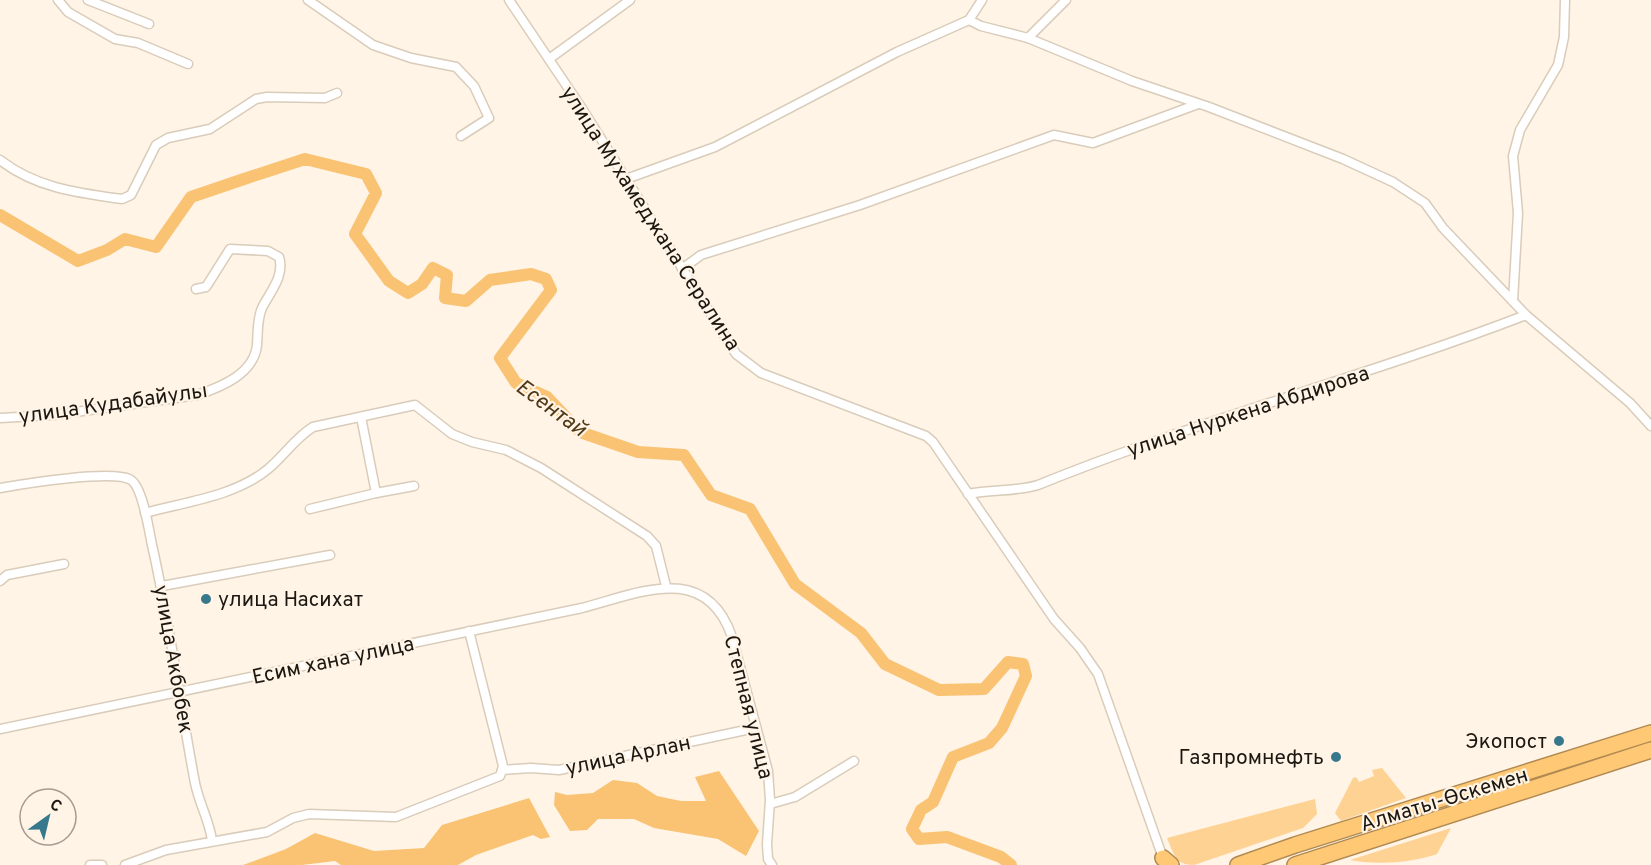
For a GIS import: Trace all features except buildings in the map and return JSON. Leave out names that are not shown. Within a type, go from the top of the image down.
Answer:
[{"type":"highway","name":"Алматы-Өскемен","points":[[1238,865],[1294,844],[1651,733]]},
{"type":"highway","name":"Алматы-Өскемен","points":[[1295,865],[1651,750]]},
{"type":"street","points":[[58,0],[68,12],[115,39],[138,43],[188,64]]},
{"type":"street","points":[[88,0],[149,24]]},
{"type":"street","points":[[308,0],[373,45],[411,58],[456,67],[474,86],[489,118],[460,136]]},
{"type":"street","name":"улица Мухамеджана Сералина","points":[[509,0],[626,179],[736,354],[751,367],[926,436],[933,442],[1054,619],[1080,648],[1098,674],[1165,863]]},
{"type":"street","points":[[549,59],[630,0]]},
{"type":"street","points":[[626,179],[715,147],[877,62],[969,20],[982,0]]},
{"type":"street","points":[[1029,38],[1066,0]]},
{"type":"street","points":[[1513,301],[1518,213],[1513,156],[1520,130],[1558,65],[1564,37],[1565,0]]},
{"type":"street","points":[[969,20],[981,26],[1029,38],[1132,81],[1343,159],[1393,182],[1425,203],[1443,228],[1526,315],[1630,404],[1651,426]]},
{"type":"street","points":[[0,160],[22,176],[46,185],[122,199],[131,195],[156,146],[168,138],[210,129],[256,99],[267,97],[325,98],[337,93]]},
{"type":"street","points":[[682,269],[701,255],[860,205],[1054,135],[1093,142],[1198,104]]},
{"type":"street","name":"улица Кудабайулы","points":[[0,418],[54,415],[196,395],[219,388],[236,378],[252,361],[257,347],[259,315],[279,272],[279,257],[268,251],[230,249],[206,287],[196,289]]},
{"type":"street","name":"улица Нуркена Абдирова","points":[[968,494],[1002,489],[1022,490],[1038,485],[1180,432],[1314,390],[1526,315]]},
{"type":"street","points":[[145,513],[231,489],[267,470],[303,433],[313,427],[415,405],[452,434],[472,442],[506,450],[541,468],[647,536],[656,546],[666,586]]},
{"type":"street","points":[[361,417],[376,493]]},
{"type":"street","name":"улица Акбобек","points":[[0,488],[50,480],[107,477],[124,477],[132,480],[142,499],[162,586],[199,800],[212,840]]},
{"type":"street","points":[[310,509],[414,486]]},
{"type":"street","points":[[162,586],[330,555]]},
{"type":"street","points":[[0,581],[7,575],[64,564]]},
{"type":"street","name":"Есим хана улица","points":[[0,729],[582,608],[666,586]]},
{"type":"street","name":"Степная улица","points":[[666,586],[684,587],[697,594],[711,603],[727,623],[768,771],[770,804],[767,844],[768,859],[772,865]]},
{"type":"street","points":[[469,632],[503,766],[502,770]]},
{"type":"street","name":"улица Арлан","points":[[125,865],[166,850],[267,832],[309,814],[396,817],[500,776],[502,770],[531,768],[559,770],[755,728]]},
{"type":"street","points":[[770,804],[795,796],[854,761]]},
{"type":"street","points":[[90,865],[102,865]]},
{"type":"shaded area","points":[[1382,768],[1406,798],[1341,821],[1335,813],[1353,778],[1356,777],[1359,782],[1374,776],[1372,770]]},
{"type":"shaded area","points":[[719,771],[759,831],[746,856],[718,839],[654,828],[634,819],[598,819],[587,830],[570,831],[554,805],[555,792],[567,795],[593,793],[613,780],[637,783],[657,796],[681,801],[706,801],[695,777]]},
{"type":"shaded area","points":[[529,798],[550,837],[541,839],[533,835],[476,855],[458,865],[341,865],[335,861],[302,865],[243,865],[286,849],[315,833],[374,851],[424,848],[442,825]]},
{"type":"shaded area","points":[[1315,799],[1317,814],[1303,828],[1194,865],[1183,863],[1176,858],[1167,838]]},
{"type":"shaded area","points":[[1451,828],[1437,854],[1394,862],[1350,860]]},
{"type":"waterway","name":"Есентай","points":[[0,215],[78,261],[107,250],[125,239],[156,247],[191,197],[305,159],[366,174],[376,193],[355,234],[389,281],[408,293],[422,284],[433,268],[447,275],[445,298],[466,301],[490,280],[531,274],[546,279],[551,290],[500,358],[516,383],[547,397],[580,432],[638,452],[684,455],[711,495],[750,509],[795,584],[861,633],[885,664],[939,690],[984,689],[1008,662],[1023,664],[1026,676],[1002,728],[989,743],[953,757],[933,802],[921,810],[912,829],[919,839],[947,837],[1001,857],[1011,865]]},
{"type":"place","name":"улица Насихат","points":[[206,599]]},
{"type":"place","name":"Экопост","points":[[1559,741]]},
{"type":"place","name":"Газпромнефть","points":[[1336,757]]}]
